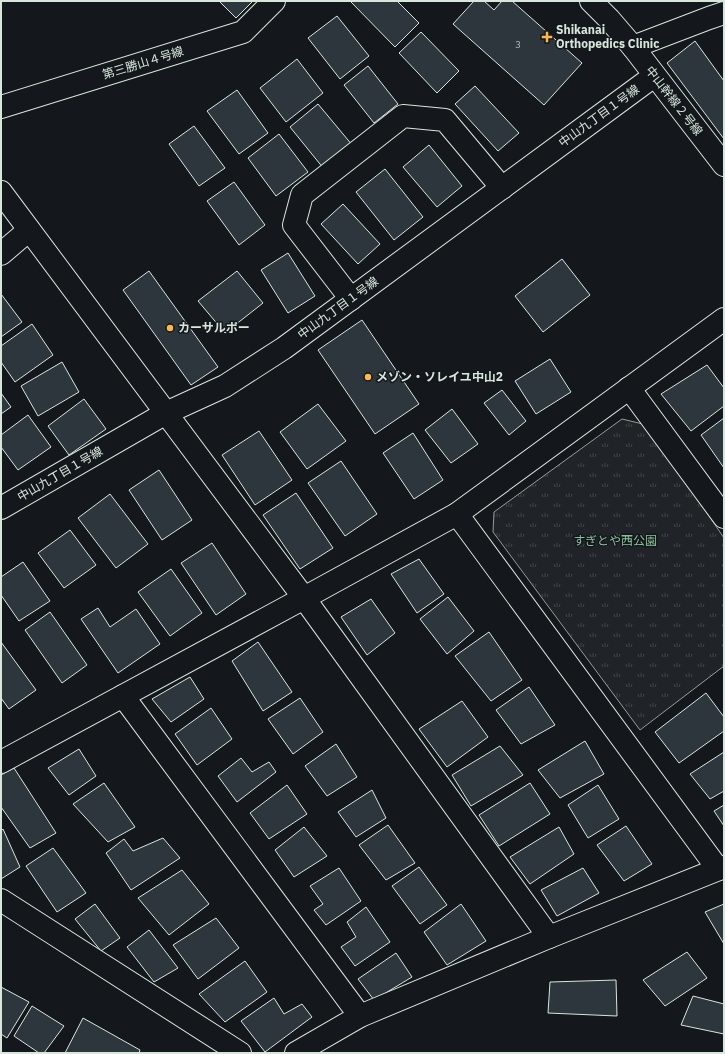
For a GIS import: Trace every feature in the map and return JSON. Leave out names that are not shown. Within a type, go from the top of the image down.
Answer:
[{"type":"street","name":"第三勝山４号線","points":[[1,107],[242,32],[274,1]]},
{"type":"street","name":"中山幹線２号線","points":[[591,1],[633,47],[724,165]]},
{"type":"street","points":[[633,47],[724,13]]},
{"type":"street","name":"中山九丁目１号線","points":[[2,504],[166,413],[225,386],[284,348],[654,76]]},
{"type":"street","points":[[351,299],[294,225],[302,195],[404,116],[445,120],[502,188]]},
{"type":"street","points":[[1,192],[304,598],[549,937]]},
{"type":"street","points":[[1,254],[29,230]]},
{"type":"street","points":[[1,762],[457,514],[724,319]]},
{"type":"street","points":[[629,388],[724,517]]},
{"type":"street","points":[[296,1053],[360,1016],[549,937],[721,868],[457,514]]},
{"type":"street","points":[[123,696],[360,1016]]},
{"type":"street","points":[[1,900],[240,1053]]},
{"type":"green space","name":"すぎとや西公園","points":[[622,419],[647,425],[724,538],[724,666],[640,730],[493,532],[494,512]]},
{"type":"building","points":[[219,1],[253,1],[236,18]]},
{"type":"building","points":[[397,1],[419,23],[395,47],[351,2]]},
{"type":"building","points":[[474,1],[484,1],[494,10],[502,1],[512,1],[582,63],[544,105],[453,24]]},
{"type":"building","points":[[337,16],[369,56],[340,79],[308,38]]},
{"type":"building","points":[[421,32],[459,71],[437,93],[399,53]]},
{"type":"building","points":[[695,41],[724,81],[724,139],[667,63]]},
{"type":"building","points":[[297,59],[323,93],[286,122],[260,88]]},
{"type":"building","points":[[368,66],[398,104],[374,123],[344,85]]},
{"type":"building","points":[[475,86],[519,133],[498,151],[455,104]]},
{"type":"building","points":[[237,90],[268,133],[239,154],[207,111]]},
{"type":"building","points":[[318,104],[353,146],[324,169],[290,127]]},
{"type":"building","points":[[194,126],[225,168],[199,186],[169,144]]},
{"type":"building","points":[[279,134],[308,172],[276,196],[248,158]]},
{"type":"building","points":[[429,145],[462,186],[437,207],[403,167]]},
{"type":"building","points":[[385,169],[423,217],[394,240],[356,192]]},
{"type":"building","points":[[234,182],[265,225],[239,245],[207,201]]},
{"type":"building","points":[[343,204],[380,244],[358,264],[321,224]]},
{"type":"building","points":[[288,253],[315,296],[288,313],[261,270]]},
{"type":"building","points":[[562,259],[590,295],[543,332],[515,296]]},
{"type":"building","name":"カーサルポー","points":[[149,271],[218,367],[191,385],[123,290]]},
{"type":"building","points":[[237,271],[263,303],[225,333],[198,301]]},
{"type":"building","points":[[1,294],[22,322],[1,337]]},
{"type":"building","name":"メゾン・ソレイユ中山2","points":[[362,320],[419,404],[375,434],[318,350]]},
{"type":"building","points":[[32,324],[53,355],[15,382],[1,362],[1,346]]},
{"type":"building","points":[[550,359],[571,392],[536,414],[515,381]]},
{"type":"building","points":[[62,362],[79,392],[38,416],[21,386]]},
{"type":"building","points":[[707,365],[724,388],[724,406],[691,431],[661,394]]},
{"type":"building","points":[[502,390],[526,421],[509,435],[484,403]]},
{"type":"building","points":[[1,393],[11,407],[1,414]]},
{"type":"building","points":[[84,399],[106,429],[69,455],[48,426]]},
{"type":"building","points":[[318,404],[346,441],[307,469],[280,432]]},
{"type":"building","points":[[452,409],[478,444],[451,463],[425,430]]},
{"type":"building","points":[[28,415],[51,447],[18,470],[1,447],[1,435]]},
{"type":"building","points":[[724,418],[724,468],[701,435]]},
{"type":"building","points":[[259,431],[292,480],[255,505],[222,455]]},
{"type":"building","points":[[413,433],[443,480],[414,499],[383,453]]},
{"type":"building","points":[[341,461],[377,514],[345,536],[308,483]]},
{"type":"building","points":[[159,470],[192,520],[162,540],[129,490]]},
{"type":"building","points":[[296,493],[333,548],[300,569],[263,515]]},
{"type":"building","points":[[110,494],[148,544],[116,568],[78,518]]},
{"type":"building","points":[[70,530],[96,565],[64,588],[38,553]]},
{"type":"building","points":[[212,543],[246,594],[216,615],[181,563]]},
{"type":"building","points":[[419,559],[444,594],[417,613],[391,574]]},
{"type":"building","points":[[23,562],[50,601],[19,621],[1,595],[1,577]]},
{"type":"building","points":[[171,569],[202,613],[170,636],[138,592]]},
{"type":"building","points":[[448,597],[474,631],[447,654],[420,619]]},
{"type":"building","points":[[371,599],[395,633],[367,655],[341,617]]},
{"type":"building","points":[[98,608],[110,627],[136,609],[160,644],[118,673],[81,619]]},
{"type":"building","points":[[50,612],[87,665],[62,683],[25,630]]},
{"type":"building","points":[[489,632],[522,680],[491,701],[455,656]]},
{"type":"building","points":[[1,642],[36,690],[9,709],[1,698]]},
{"type":"building","points":[[258,642],[292,692],[263,711],[232,661]]},
{"type":"building","points":[[190,677],[204,699],[171,722],[152,699]]},
{"type":"building","points":[[529,687],[555,725],[521,744],[496,710]]},
{"type":"building","points":[[706,693],[724,717],[724,731],[679,763],[655,732]]},
{"type":"building","points":[[300,698],[323,732],[293,754],[268,719]]},
{"type":"building","points":[[462,701],[488,737],[447,767],[419,729]]},
{"type":"building","points":[[211,708],[232,739],[197,765],[175,734]]},
{"type":"building","points":[[585,741],[604,774],[560,798],[538,770]]},
{"type":"building","points":[[336,744],[357,777],[327,796],[305,766]]},
{"type":"building","points":[[500,746],[523,775],[471,806],[452,775]]},
{"type":"building","points":[[79,749],[96,776],[69,795],[48,768]]},
{"type":"building","points":[[724,752],[724,791],[710,799],[690,774]]},
{"type":"building","points":[[241,758],[252,772],[269,762],[276,772],[237,802],[218,776]]},
{"type":"building","points":[[14,768],[56,833],[30,848],[1,807],[1,775]]},
{"type":"building","points":[[104,783],[135,827],[108,842],[73,804]]},
{"type":"building","points":[[530,783],[550,814],[499,846],[479,815]]},
{"type":"building","points":[[287,785],[307,814],[269,839],[250,813]]},
{"type":"building","points":[[598,785],[619,819],[588,838],[568,805]]},
{"type":"building","points":[[372,790],[386,818],[356,837],[338,812]]},
{"type":"building","points":[[724,805],[724,826],[714,811]]},
{"type":"building","points":[[388,825],[415,863],[386,880],[359,845]]},
{"type":"building","points":[[626,826],[652,864],[624,881],[597,845]]},
{"type":"building","points":[[304,827],[327,856],[294,877],[275,850]]},
{"type":"building","points":[[559,827],[574,854],[530,884],[510,857]]},
{"type":"building","points":[[3,829],[20,867],[1,879],[1,831]]},
{"type":"building","points":[[163,838],[180,858],[131,890],[106,853],[124,839],[133,851]]},
{"type":"building","points":[[53,848],[86,893],[57,912],[26,866]]},
{"type":"building","points":[[419,867],[447,905],[420,924],[392,886]]},
{"type":"building","points":[[339,868],[361,901],[326,925],[314,910],[323,904],[310,886]]},
{"type":"building","points":[[583,868],[599,893],[557,916],[541,890]]},
{"type":"building","points":[[182,870],[209,904],[169,935],[138,898]]},
{"type":"building","points":[[95,904],[120,938],[101,951],[75,919]]},
{"type":"building","points":[[461,904],[486,941],[447,965],[424,932]]},
{"type":"building","points":[[724,904],[724,944],[705,912]]},
{"type":"building","points":[[366,907],[390,942],[355,966],[341,947],[356,937],[347,922]]},
{"type":"building","points":[[216,918],[239,948],[198,979],[173,945]]},
{"type":"building","points":[[149,930],[178,968],[154,982],[127,947]]},
{"type":"building","points":[[687,952],[707,978],[665,1006],[643,980]]},
{"type":"building","points":[[396,953],[412,977],[374,1000],[358,979]]},
{"type":"building","points":[[245,961],[267,992],[225,1022],[199,994]]},
{"type":"building","points":[[616,980],[617,1016],[548,1013],[550,982]]},
{"type":"building","points":[[1,987],[29,1002],[7,1038],[1,1034]]},
{"type":"building","points":[[693,996],[724,1004],[724,1034],[681,1025]]},
{"type":"building","points":[[274,998],[284,1014],[302,1004],[312,1017],[265,1052],[241,1021]]},
{"type":"building","points":[[32,1006],[64,1026],[44,1053],[39,1053],[14,1036]]},
{"type":"building","points":[[83,1018],[140,1050],[139,1053],[65,1053]]},
{"type":"place","name":"Shikanai Orthopedics Clinic","points":[[547,37]]},
{"type":"place","name":"カーサルポー","points":[[170,328]]},
{"type":"place","name":"メゾン・ソレイユ中山2","points":[[368,377]]}]
